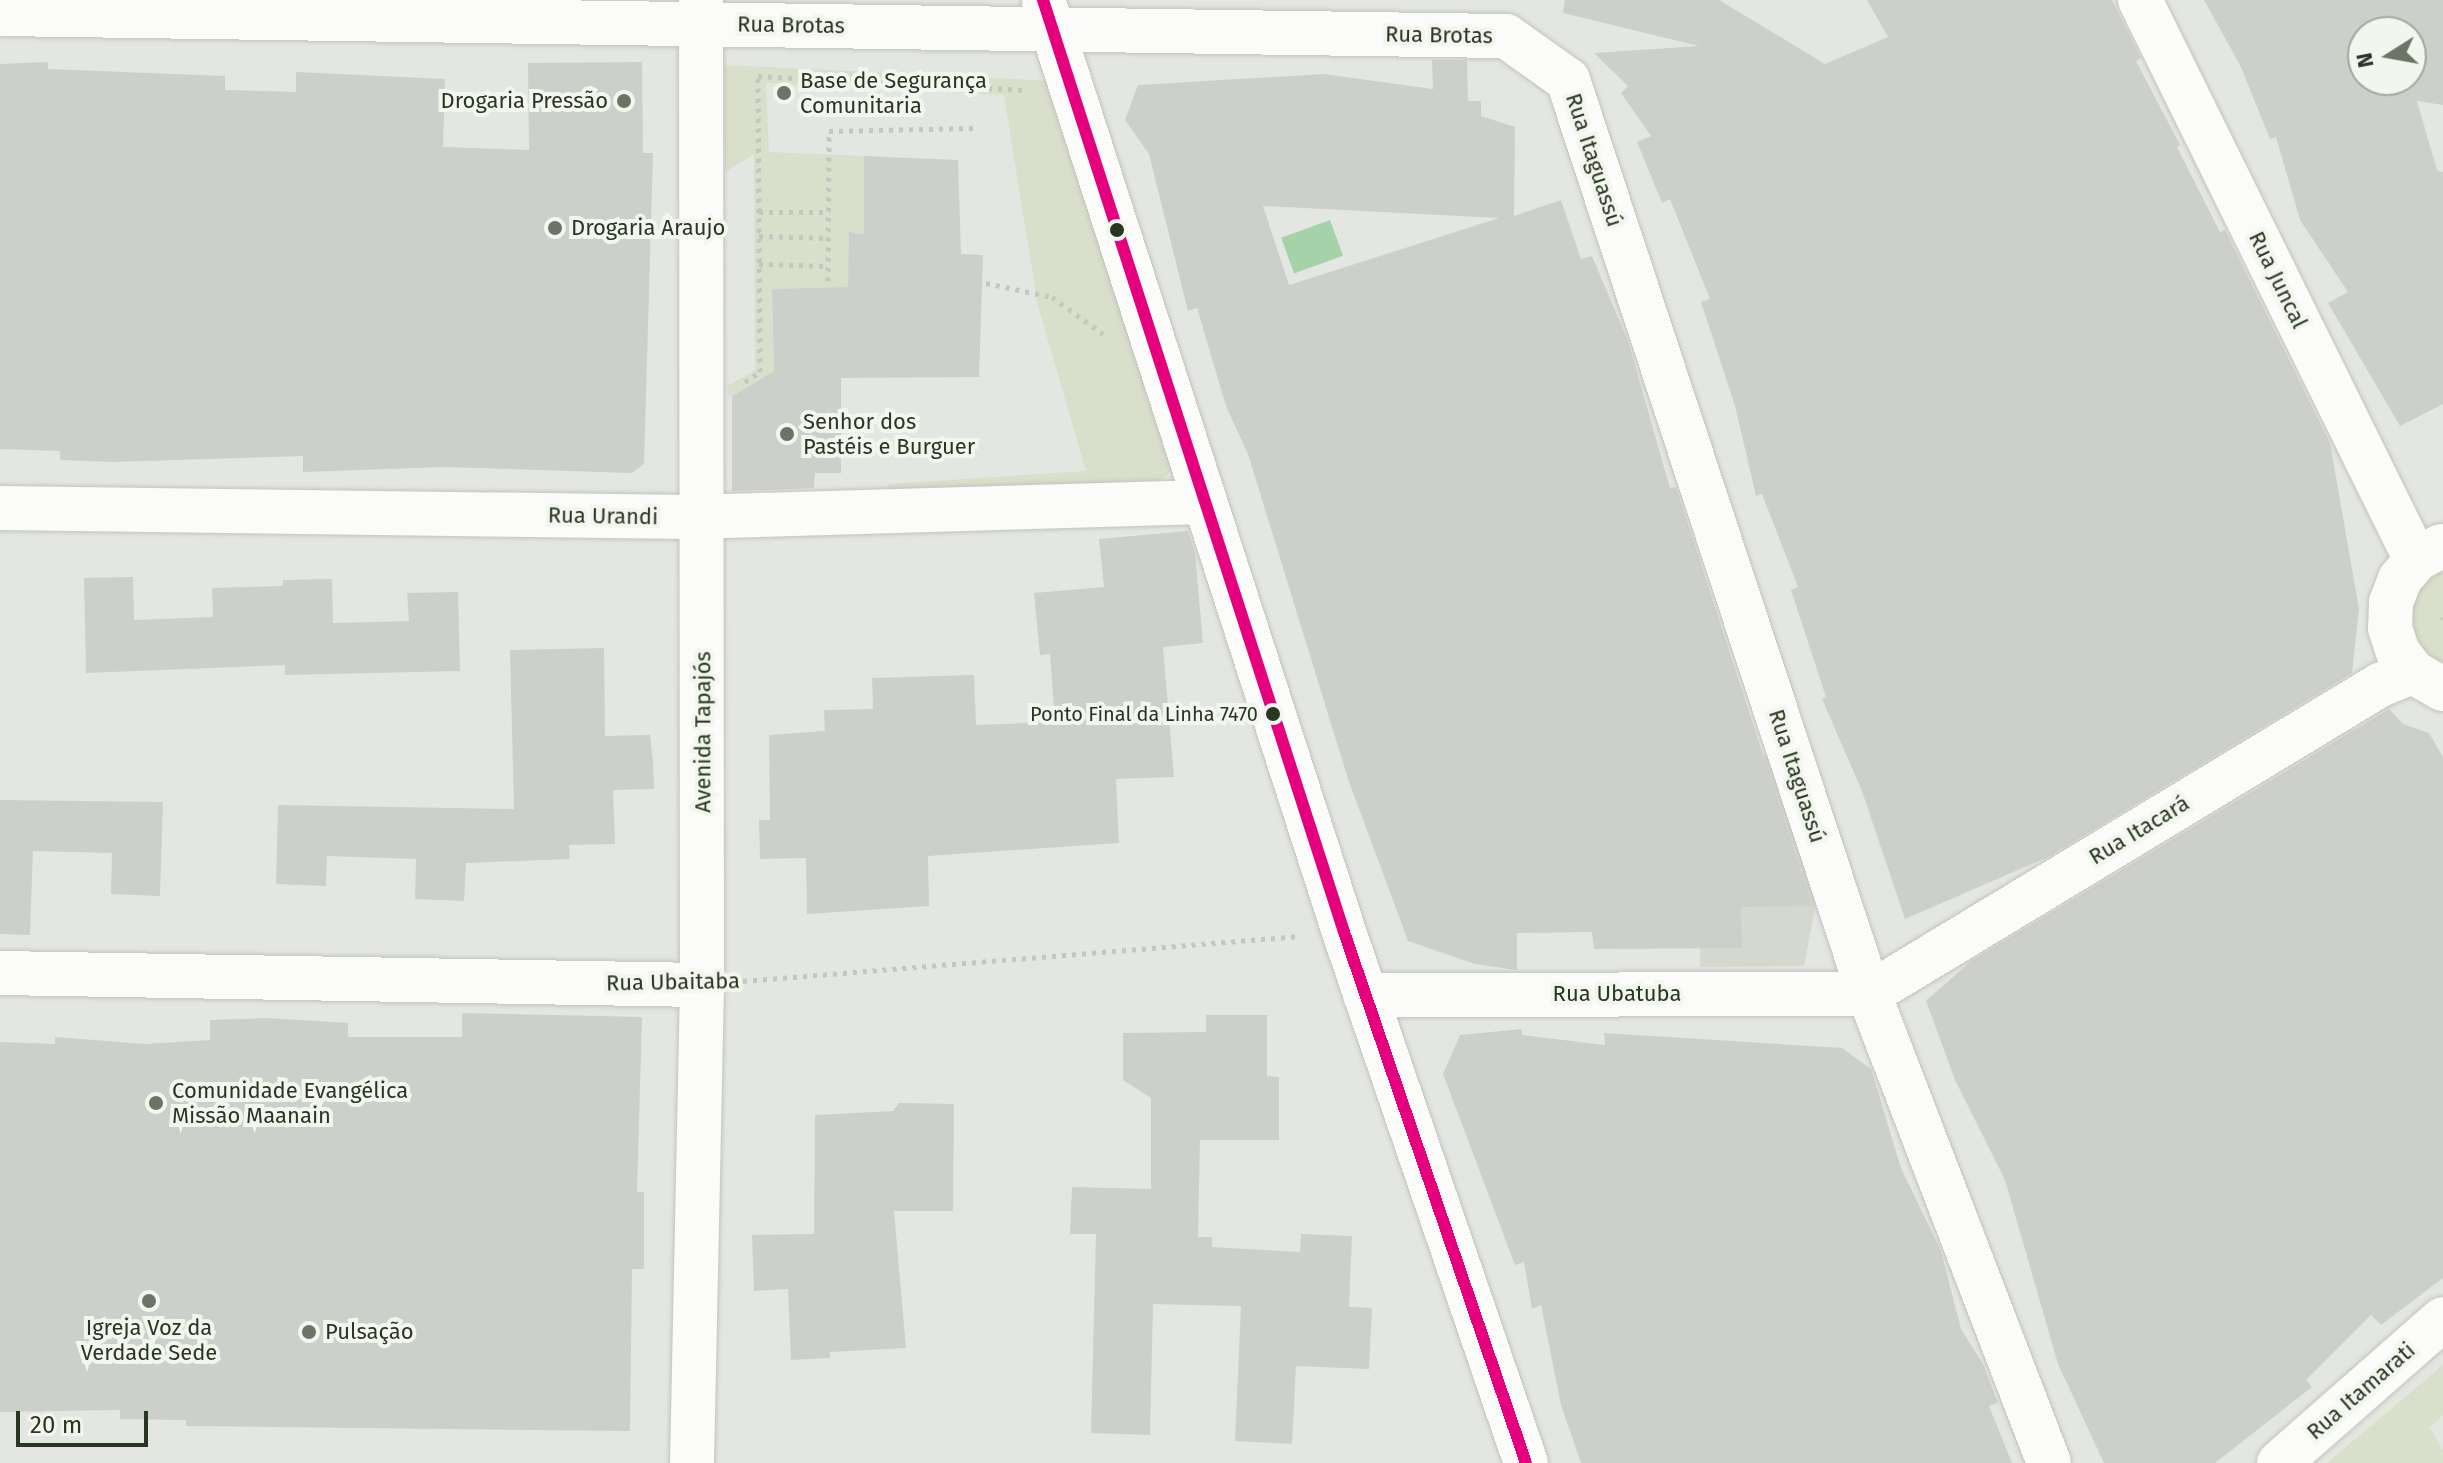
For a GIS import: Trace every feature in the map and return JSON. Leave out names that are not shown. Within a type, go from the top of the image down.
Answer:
[{"type":"street","name":"Rua Juncal","points":[[2140,0],[2430,553]]},
{"type":"street","name":"Rua Brotas","points":[[0,14],[701,12],[758,25],[1048,14],[1329,16],[1506,36],[1568,80]]},
{"type":"street","name":"Avenida Tapajós","points":[[692,1463],[702,985],[701,12]]},
{"type":"street","points":[[1048,14],[1344,932],[1526,1463]]},
{"type":"street","name":"Rua Itaguassú","points":[[1568,80],[1869,994],[2049,1463]]},
{"type":"street","name":"Rua Urandi","points":[[0,508],[703,517],[1205,502]]},
{"type":"street","points":[[2428,681],[2398,652],[2390,628],[2391,602],[2400,579],[2430,553]]},
{"type":"street","name":"Rua Itacará","points":[[1869,994],[2367,693],[2428,681]]},
{"type":"street","name":"Rua Ubaitaba","points":[[0,973],[702,985]]},
{"type":"street","name":"Rua Ubatuba","points":[[1365,995],[1869,994]]},
{"type":"street","name":"Rua Itamarati","points":[[2279,1463],[2443,1319]]},
{"type":"path","points":[[738,387],[760,372],[758,25]]},
{"type":"path","points":[[758,76],[1032,90]]},
{"type":"path","points":[[828,281],[829,131],[973,128]]},
{"type":"path","points":[[759,212],[829,212]]},
{"type":"path","points":[[759,236],[828,238]]},
{"type":"path","points":[[759,264],[828,266]]},
{"type":"path","points":[[986,283],[1052,297],[1104,336]]},
{"type":"path","name":"Rua Ubaitaba","points":[[702,985],[1344,932]]},
{"type":"shaded area","points":[[724,65],[1053,81],[1176,468],[1150,488],[889,494],[888,484],[1086,471],[1038,306],[1004,95],[766,83],[769,152],[864,156],[864,234],[850,232],[848,287],[772,289],[774,378],[762,378],[729,397],[727,386],[755,370],[754,154],[725,172]]},
{"type":"shaded area","points":[[1330,220],[1343,256],[1294,273],[1281,238]]},
{"type":"shaded area","points":[[2443,556],[2443,681],[2411,657],[2403,594]]},
{"type":"shaded area","points":[[1781,748],[1818,893],[1804,966],[1700,967],[1703,782]]},
{"type":"shaded area","points":[[2443,1365],[2443,1415],[2430,1428],[2443,1450],[2443,1463],[2327,1463]]},
{"type":"building","points":[[1565,0],[1719,0],[1825,64],[1888,37],[1867,0],[2112,0],[2141,58],[2136,61],[2180,145],[2177,147],[2220,232],[2225,230],[2330,443],[2359,609],[2352,673],[2048,857],[1905,919],[1862,791],[1822,699],[1826,697],[1791,590],[1798,587],[1762,494],[1756,496],[1735,406],[1701,302],[1710,299],[1670,199],[1662,203],[1637,142],[1651,136],[1621,93],[1628,86],[1594,53],[1699,46],[1563,13]]},
{"type":"building","points":[[2204,0],[2443,0],[2443,105],[2417,101],[2437,170],[2443,172],[2443,404],[2400,426],[2328,303],[2348,292],[2300,220],[2276,137],[2270,139],[2241,67]]},
{"type":"building","points":[[1432,60],[1467,60],[1468,101],[1481,101],[1481,116],[1515,127],[1514,216],[1561,200],[1581,259],[1592,256],[1628,341],[1670,488],[1676,487],[1812,906],[1741,907],[1742,948],[1594,949],[1592,932],[1517,933],[1517,970],[1475,964],[1408,941],[1348,779],[1248,454],[1226,406],[1197,308],[1188,311],[1149,154],[1125,120],[1138,85],[1323,74],[1433,89]],"holes":[[[1263,206],[1499,218],[1289,285]]]},
{"type":"building","points":[[48,62],[48,69],[225,76],[225,90],[296,92],[296,72],[445,79],[443,147],[529,150],[528,63],[642,62],[643,153],[653,153],[644,464],[632,473],[445,467],[303,472],[303,456],[113,462],[60,460],[60,451],[0,449],[0,64]]},
{"type":"building","points":[[864,156],[958,160],[961,254],[983,255],[979,377],[841,378],[841,473],[815,473],[814,488],[732,491],[732,396],[774,371],[772,289],[848,287],[849,232],[864,234]]},
{"type":"building","points":[[1188,531],[1195,553],[1203,643],[1163,647],[1174,777],[1116,779],[1119,843],[928,856],[929,906],[807,914],[806,858],[760,859],[759,820],[770,820],[769,735],[825,731],[824,710],[873,709],[872,678],[974,675],[976,725],[1055,722],[1050,654],[1040,655],[1034,593],[1104,587],[1099,539]]},
{"type":"building","points":[[133,577],[134,620],[213,617],[212,588],[283,586],[283,580],[332,579],[333,623],[409,621],[407,593],[458,592],[460,671],[285,675],[285,665],[86,673],[84,578]]},
{"type":"building","points":[[604,648],[605,736],[650,735],[653,762],[654,789],[613,790],[615,844],[569,845],[570,859],[466,863],[464,901],[415,899],[416,859],[327,856],[326,886],[276,884],[278,805],[514,809],[510,650]]},
{"type":"building","points":[[2389,709],[2403,724],[2429,733],[2443,757],[2443,1278],[2381,1325],[2371,1315],[2306,1380],[2312,1387],[2215,1463],[2104,1463],[2058,1364],[2005,1180],[1955,1080],[1926,1001],[1971,961]]},
{"type":"building","points":[[0,800],[163,802],[160,896],[111,894],[112,853],[33,851],[30,935],[0,934]]},
{"type":"building","points":[[462,1013],[642,1017],[637,1192],[644,1192],[644,1269],[632,1269],[630,1431],[186,1426],[186,1420],[120,1419],[120,1410],[0,1412],[0,1042],[55,1044],[55,1037],[145,1044],[210,1040],[210,1020],[268,1018],[348,1023],[348,1037],[462,1037]]},
{"type":"building","points":[[1206,1015],[1267,1015],[1267,1076],[1279,1077],[1279,1140],[1200,1140],[1198,1237],[1212,1237],[1212,1247],[1300,1252],[1301,1234],[1352,1236],[1349,1307],[1372,1308],[1369,1369],[1296,1366],[1292,1444],[1235,1441],[1241,1306],[1153,1304],[1150,1435],[1091,1433],[1096,1234],[1070,1234],[1072,1187],[1151,1189],[1151,1098],[1123,1080],[1123,1033],[1206,1032]]},
{"type":"building","points":[[1522,1029],[1522,1035],[1605,1045],[1604,1033],[1842,1048],[1871,1069],[1901,1168],[1941,1251],[1961,1329],[1983,1364],[1998,1403],[1989,1406],[2012,1463],[1581,1463],[1561,1405],[1541,1305],[1532,1309],[1524,1262],[1515,1265],[1443,1074],[1460,1035]]},
{"type":"building","points":[[899,1103],[954,1104],[953,1211],[894,1211],[906,1348],[830,1352],[830,1358],[791,1360],[788,1289],[754,1291],[752,1235],[814,1234],[815,1115],[893,1111]]},
{"type":"transit line","points":[[1043,0],[1344,932],[1526,1463]]},
{"type":"place","name":"Base de Segurança Comunitaria","points":[[784,93]]},
{"type":"place","name":"Drogaria Pressão","points":[[624,101]]},
{"type":"place","name":"Drogaria Araujo","points":[[555,228]]},
{"type":"place","name":"Senhor dos Pastéis e Burguer","points":[[787,434]]},
{"type":"place","name":"Ponto Final da Linha 7470","points":[[1273,714]]},
{"type":"place","name":"Comunidade Evangélica Missão Maanain","points":[[156,1103]]},
{"type":"place","name":"Igreja Voz da Verdade Sede","points":[[149,1301]]},
{"type":"place","name":"Pulsação","points":[[309,1332]]}]
